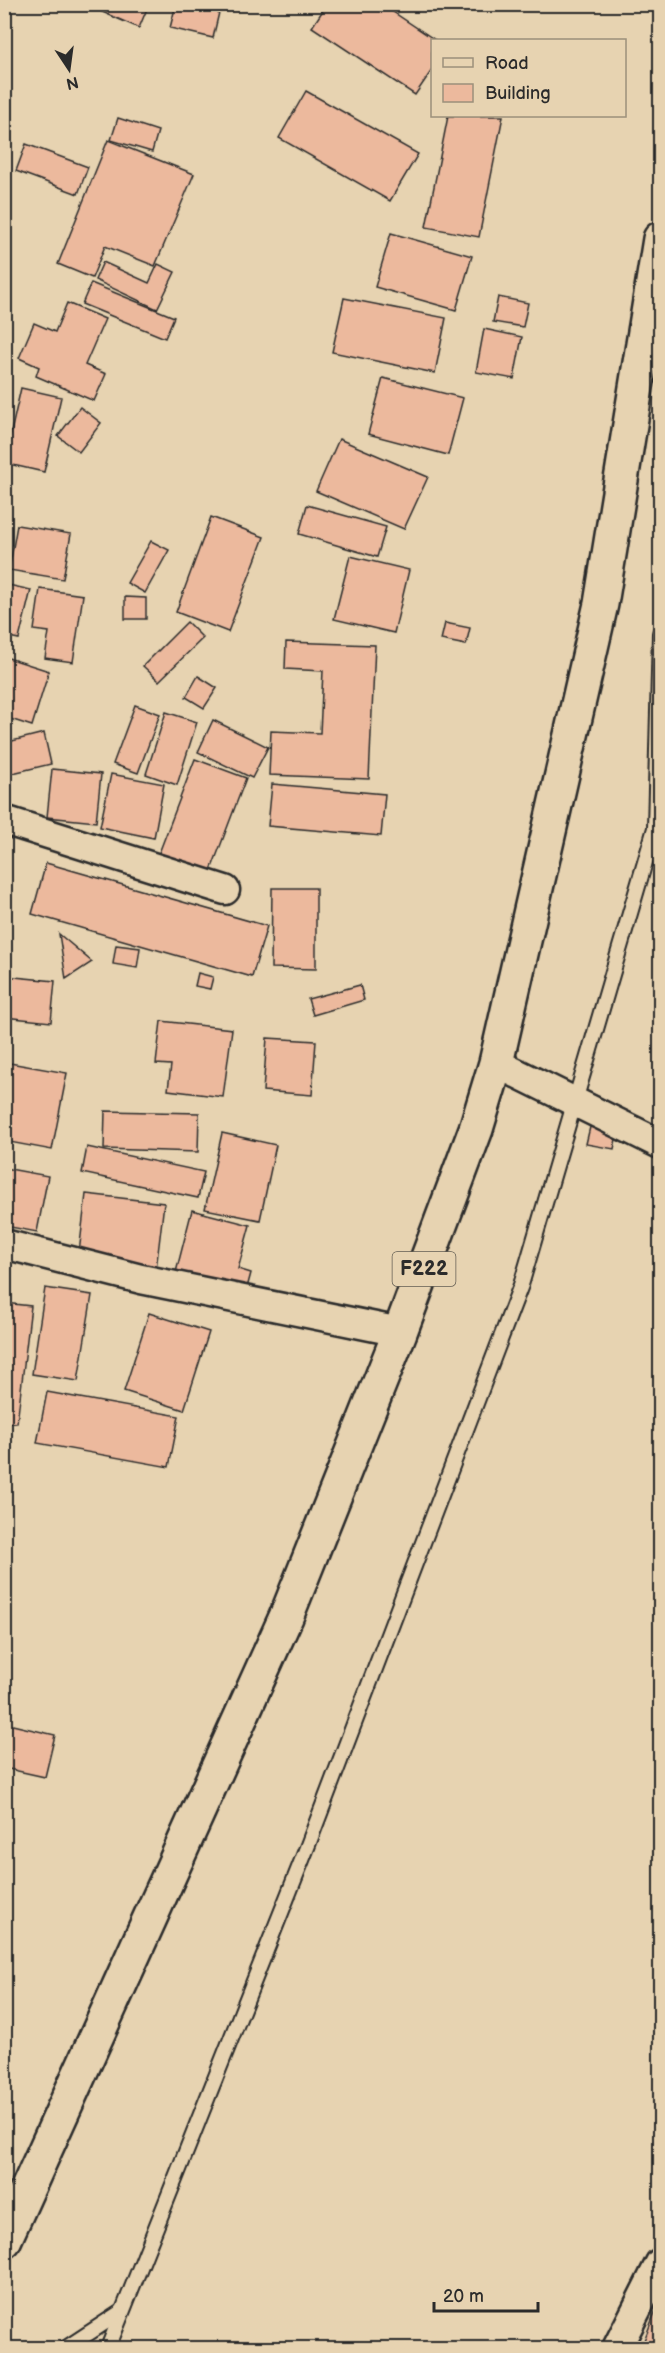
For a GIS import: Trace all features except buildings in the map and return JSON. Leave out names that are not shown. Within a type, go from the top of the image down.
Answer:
[{"type":"main road","name":"F222","points":[[4,2241],[286,1617],[400,1332],[476,1129],[496,1064],[601,604],[660,239]]},
{"type":"street","points":[[4,820],[225,890]]},
{"type":"street","points":[[496,1064],[660,1144]]},
{"type":"street","points":[[4,1244],[141,1279],[400,1332]]},
{"type":"street","points":[[4,1265],[38,1253]]},
{"type":"street","points":[[616,2349],[660,2263]]},
{"type":"lane","points":[[108,2349],[304,1856],[521,1285],[655,828],[660,633]]},
{"type":"lane","points":[[66,2349],[121,2312]]}]
